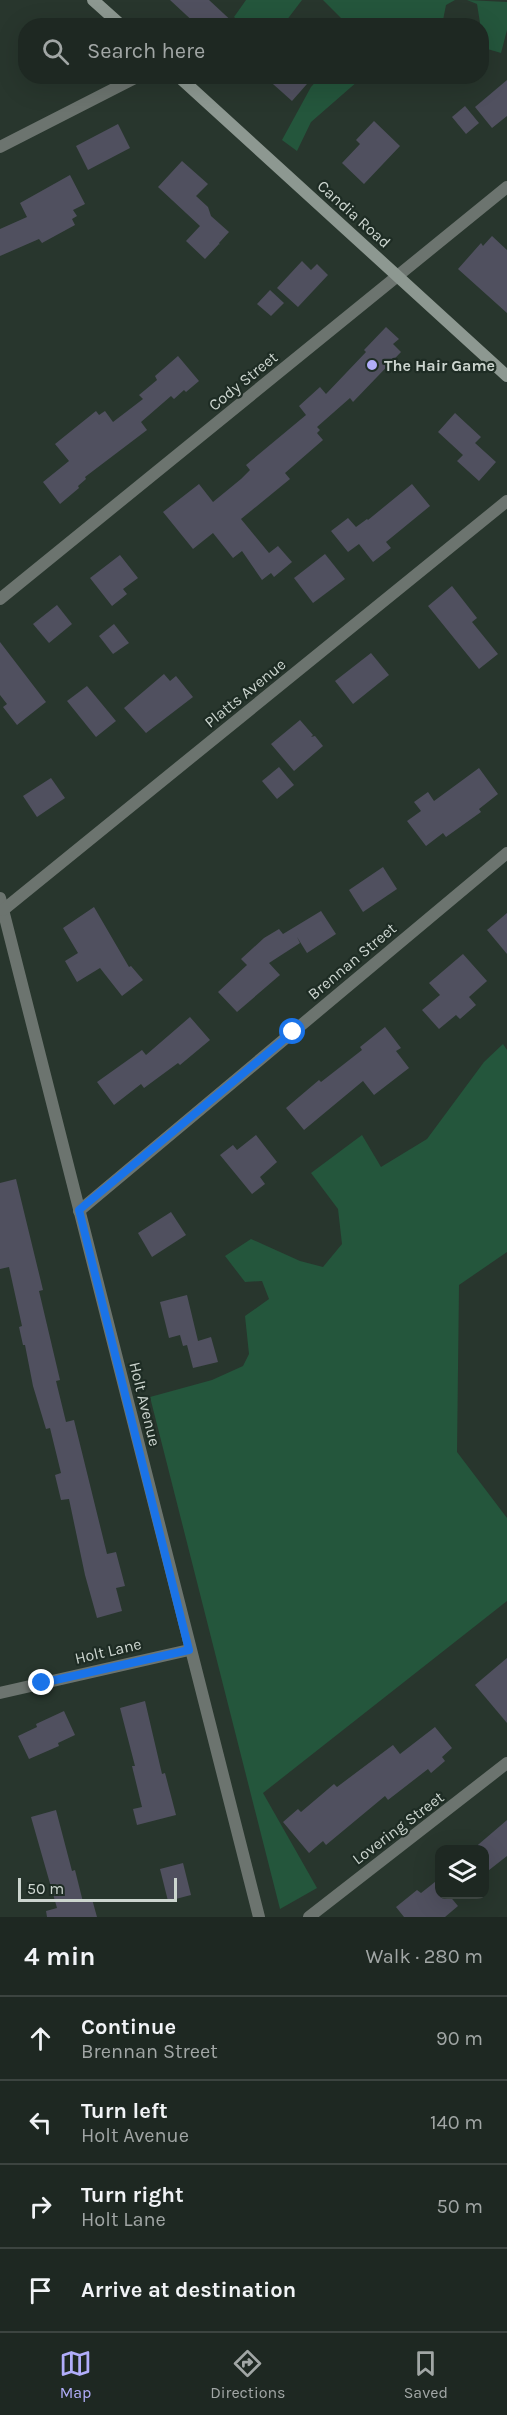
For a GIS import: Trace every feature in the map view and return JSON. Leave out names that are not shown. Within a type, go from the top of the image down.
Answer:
[{"type":"main road","points":[[93,0],[113,18]]},
{"type":"main road","name":"Candia Road","points":[[187,84],[507,376]]},
{"type":"street","points":[[0,147],[123,84]]},
{"type":"street","name":"Cody Street","points":[[0,599],[507,187]]},
{"type":"street","name":"Platts Avenue","points":[[2,904],[507,501]]},
{"type":"street","name":"Brennan Street","points":[[79,1210],[507,853]]},
{"type":"street","name":"Holt Avenue","points":[[2,904],[189,1650],[259,1917]]},
{"type":"street","name":"Holt Lane","points":[[0,1693],[189,1650]]},
{"type":"street","name":"Lovering Street","points":[[309,1917],[507,1763]]},
{"type":"green space","points":[[246,0],[302,0],[288,18],[234,17]]},
{"type":"green space","points":[[323,0],[455,0],[446,5],[443,18],[341,18]]},
{"type":"green space","points":[[467,0],[507,2],[507,30],[501,53],[489,49],[489,18],[479,18],[477,4]]},
{"type":"green space","points":[[314,84],[355,84],[311,122],[297,151],[282,140]]},
{"type":"green space","points":[[503,1044],[507,1050],[507,1252],[459,1285],[457,1452],[507,1518],[507,1601],[263,1793],[317,1888],[280,1909],[150,1397],[212,1380],[243,1366],[249,1354],[245,1316],[269,1299],[262,1281],[245,1282],[225,1256],[251,1239],[300,1261],[323,1267],[342,1244],[338,1209],[311,1173],[362,1135],[381,1167],[427,1139],[484,1062]]},
{"type":"building","points":[[170,0],[209,0],[228,18],[189,18]]},
{"type":"building","points":[[507,80],[507,116],[492,128],[475,107]]},
{"type":"building","points":[[273,84],[307,84],[292,101]]},
{"type":"building","points":[[465,106],[479,123],[466,134],[452,117]]},
{"type":"building","points":[[374,121],[400,146],[364,184],[342,163],[360,144],[356,140]]},
{"type":"building","points":[[118,124],[130,148],[88,170],[76,146]]},
{"type":"building","points":[[182,161],[208,184],[196,196],[208,207],[211,216],[229,232],[219,243],[220,245],[205,259],[186,241],[200,226],[158,187]]},
{"type":"building","points":[[70,175],[85,204],[73,210],[77,216],[72,219],[75,225],[42,243],[39,239],[0,256],[0,229],[27,217],[20,203]]},
{"type":"building","points":[[492,236],[507,250],[507,313],[458,269],[481,243],[483,246]]},
{"type":"building","points":[[302,261],[311,270],[317,264],[328,275],[298,307],[277,288]]},
{"type":"building","points":[[270,290],[284,303],[271,316],[257,304]]},
{"type":"building","points":[[386,327],[399,339],[393,344],[401,352],[353,402],[350,398],[317,427],[320,430],[317,433],[323,440],[285,473],[290,479],[241,519],[269,553],[278,546],[292,562],[274,577],[271,573],[262,580],[242,551],[233,558],[213,533],[193,549],[163,512],[199,484],[213,502],[241,479],[250,470],[246,465],[306,415],[299,406],[320,387],[326,394]]},
{"type":"building","points":[[178,356],[199,381],[174,399],[171,396],[141,422],[147,430],[85,477],[86,479],[78,486],[79,488],[60,504],[43,482],[69,461],[55,444],[96,411],[99,415],[105,411],[113,422],[143,399],[139,395],[157,380],[155,376]]},
{"type":"building","points":[[455,413],[481,437],[475,443],[496,462],[479,481],[457,461],[463,455],[438,432]]},
{"type":"building","points":[[412,484],[430,506],[386,542],[391,548],[373,562],[359,544],[348,552],[331,531],[348,518],[356,527]]},
{"type":"building","points":[[325,554],[345,579],[313,603],[294,578]]},
{"type":"building","points":[[120,555],[138,578],[123,589],[127,594],[112,606],[90,578]]},
{"type":"building","points":[[452,586],[477,618],[472,622],[498,654],[479,669],[428,606]]},
{"type":"building","points":[[57,605],[72,624],[49,643],[33,624]]},
{"type":"building","points":[[114,624],[129,643],[113,654],[99,636]]},
{"type":"building","points":[[0,642],[46,702],[17,725],[3,707],[7,704],[0,695]]},
{"type":"building","points":[[371,653],[389,675],[353,704],[335,681]]},
{"type":"building","points":[[164,674],[170,681],[176,676],[193,697],[146,733],[124,708]]},
{"type":"building","points":[[87,686],[116,721],[96,737],[67,701]]},
{"type":"building","points":[[300,720],[313,735],[311,737],[315,736],[323,746],[294,771],[271,744]]},
{"type":"building","points":[[279,767],[294,785],[277,799],[262,781]]},
{"type":"building","points":[[479,768],[498,794],[479,809],[481,812],[446,837],[443,833],[426,846],[407,821],[421,811],[414,802],[428,792],[434,801]]},
{"type":"building","points":[[51,778],[65,798],[37,817],[23,796]]},
{"type":"building","points":[[383,867],[397,889],[363,912],[349,890]]},
{"type":"building","points":[[94,907],[129,967],[131,966],[143,980],[122,996],[100,968],[77,982],[65,961],[78,953],[63,928]]},
{"type":"building","points":[[321,911],[336,934],[307,953],[297,937],[300,943],[269,963],[280,975],[237,1012],[218,992],[247,965],[241,959],[264,938],[279,929],[283,934]]},
{"type":"building","points":[[507,913],[507,954],[487,930]]},
{"type":"building","points":[[463,954],[487,981],[469,997],[476,1005],[460,1019],[456,1015],[439,1029],[422,1010],[440,995],[429,983]]},
{"type":"building","points":[[190,1017],[210,1040],[180,1065],[178,1063],[144,1088],[141,1084],[114,1105],[97,1082],[142,1050],[146,1055]]},
{"type":"building","points":[[385,1027],[401,1048],[396,1051],[409,1068],[374,1095],[363,1081],[304,1130],[286,1108],[319,1080],[321,1082],[362,1050],[360,1047]]},
{"type":"building","points":[[256,1135],[277,1162],[260,1177],[265,1184],[252,1194],[220,1155],[233,1145],[237,1150]]},
{"type":"building","points":[[16,1179],[43,1290],[39,1291],[60,1380],[56,1381],[66,1422],[74,1420],[107,1554],[116,1552],[125,1586],[116,1588],[122,1611],[97,1618],[85,1575],[69,1499],[61,1500],[55,1475],[61,1473],[50,1428],[46,1429],[33,1386],[19,1327],[22,1326],[9,1267],[0,1269],[0,1183]]},
{"type":"building","points":[[171,1212],[186,1235],[152,1257],[138,1233]]},
{"type":"building","points":[[187,1295],[198,1341],[211,1337],[218,1362],[193,1368],[187,1345],[183,1346],[180,1335],[169,1338],[160,1302]]},
{"type":"building","points":[[507,1658],[507,1723],[475,1685]]},
{"type":"building","points":[[145,1701],[162,1774],[165,1773],[176,1815],[137,1825],[133,1809],[142,1807],[132,1766],[135,1766],[120,1708]]},
{"type":"building","points":[[64,1711],[75,1735],[58,1743],[59,1746],[29,1759],[18,1736],[37,1727],[36,1724]]},
{"type":"building","points":[[435,1727],[452,1748],[442,1757],[445,1761],[431,1773],[428,1769],[388,1800],[385,1796],[326,1845],[323,1841],[309,1853],[283,1822],[298,1809],[301,1812],[334,1784],[337,1787],[393,1745],[400,1754]]},
{"type":"building","points":[[56,1810],[72,1871],[75,1870],[83,1902],[92,1899],[97,1917],[47,1917],[46,1911],[57,1908],[31,1817]]},
{"type":"building","points":[[507,1820],[507,1856],[489,1870],[489,1845],[478,1845]]},
{"type":"building","points":[[183,1863],[191,1895],[168,1901],[160,1869]]},
{"type":"building","points":[[435,1882],[435,1899],[452,1899],[458,1906],[445,1917],[404,1917],[396,1907],[417,1890],[421,1893]]},
{"type":"place","name":"The Hair Game","points":[[372,365]]},
{"type":"route","points":[[42,1683],[189,1650],[79,1210],[293,1032]]}]
